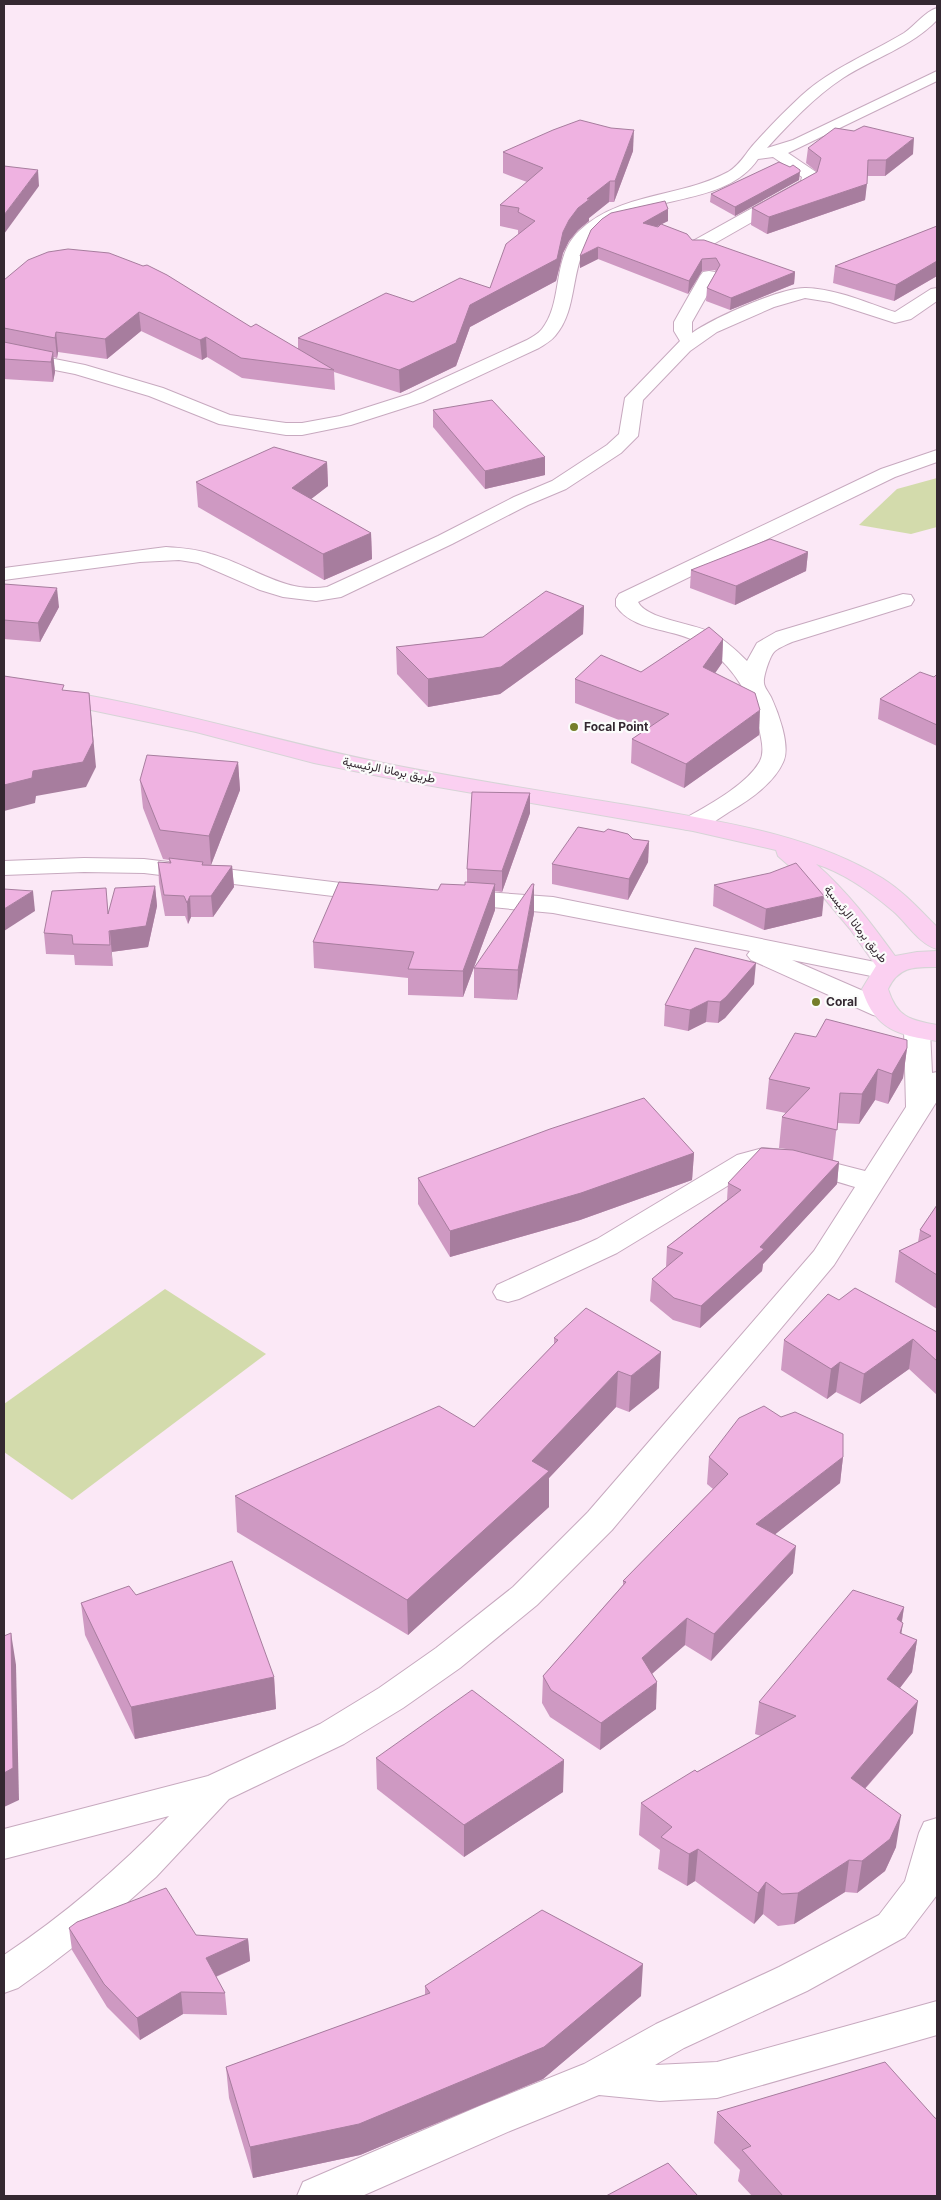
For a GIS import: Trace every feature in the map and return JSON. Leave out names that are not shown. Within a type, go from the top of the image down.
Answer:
[{"type":"main road","name":"طريق برمانا الرئيسية","points":[[4,691],[91,703],[198,726],[314,756],[692,824],[777,842],[829,860],[874,884],[902,906],[937,941]]},
{"type":"main road","name":"طريق برمانا الرئيسية","points":[[777,842],[828,887],[859,924],[888,969]]},
{"type":"main road","points":[[927,1031],[895,1020],[882,1009],[875,989],[888,969],[905,962],[937,959]]},
{"type":"street","points":[[4,355],[78,370],[156,392],[226,420],[286,430],[321,427],[416,398],[533,344],[548,333],[558,312],[567,266],[582,237],[595,225],[640,204],[722,181],[747,166],[753,155],[802,102],[827,82],[913,34],[937,12]]},
{"type":"street","points":[[753,155],[776,152],[937,75]]},
{"type":"street","points":[[697,246],[808,183],[810,175],[776,152]]},
{"type":"street","points":[[691,342],[684,336],[683,322],[709,276]]},
{"type":"street","points":[[4,574],[145,556],[180,554],[206,558],[275,588],[297,595],[313,596],[333,592],[445,540],[521,500],[559,485],[614,449],[628,436],[634,398],[691,342],[710,328],[768,303],[799,294],[813,293],[834,297],[895,318],[905,315],[937,293]]},
{"type":"street","points":[[692,824],[721,808],[765,771],[773,758],[774,745],[767,718],[753,684],[727,655],[697,634],[647,620],[627,606],[628,599],[888,473],[937,456]]},
{"type":"street","points":[[753,684],[758,661],[765,648],[784,637],[903,600]]},
{"type":"street","points":[[4,868],[84,865],[144,866],[341,890],[399,894]]},
{"type":"street","points":[[438,896],[553,905],[888,969]]},
{"type":"street","points":[[715,935],[882,1009]]},
{"type":"street","points":[[920,1107],[927,1031]]},
{"type":"street","points":[[4,1844],[216,1789],[332,1734],[391,1698],[448,1658],[524,1596],[600,1521],[824,1258],[937,1080]]},
{"type":"street","points":[[508,1292],[607,1246],[747,1161],[763,1157],[784,1159],[873,1182]]},
{"type":"street","points":[[4,1976],[83,1917],[186,1823],[216,1789]]},
{"type":"street","points":[[317,2196],[496,2118],[598,2077],[670,2036],[793,1979],[892,1926],[922,1888],[937,1833]]},
{"type":"street","points":[[598,2077],[660,2084],[717,2080],[937,2018]]},
{"type":"green space","points":[[937,478],[937,527],[911,534],[859,525],[897,489]]},
{"type":"green space","points":[[165,1289],[266,1354],[72,1500],[4,1452],[4,1404]]},
{"type":"building","points":[[580,120],[611,128],[634,130],[615,181],[610,181],[587,199],[590,199],[578,208],[569,220],[563,232],[557,259],[470,305],[456,343],[399,370],[298,338],[386,293],[413,302],[460,278],[490,288],[506,244],[535,221],[518,212],[519,208],[500,205],[543,168],[503,152]]},
{"type":"building","points":[[864,126],[914,138],[886,160],[868,160],[867,184],[769,217],[752,208],[817,172],[821,158],[808,148],[835,128],[854,131]]},
{"type":"building","points":[[779,162],[790,167],[793,165],[800,172],[735,207],[711,194]]},
{"type":"building","points":[[4,166],[38,170],[4,215]]},
{"type":"building","points":[[665,201],[668,209],[643,223],[658,227],[661,224],[687,234],[692,240],[704,240],[795,272],[731,298],[707,288],[720,265],[716,258],[702,259],[689,281],[598,247],[580,256],[591,230],[611,213]]},
{"type":"building","points":[[937,226],[937,261],[896,285],[835,266]]},
{"type":"building","points":[[68,249],[109,253],[143,266],[147,265],[167,275],[251,327],[256,324],[334,370],[241,358],[206,337],[200,340],[139,312],[105,339],[56,332],[55,338],[4,328],[4,280],[28,260],[48,252]]},
{"type":"building","points":[[4,342],[53,352],[51,362],[4,359]]},
{"type":"building","points":[[492,400],[545,457],[485,471],[433,410]]},
{"type":"building","points":[[274,447],[327,462],[292,488],[371,533],[323,554],[196,482]]},
{"type":"building","points":[[770,539],[808,552],[736,586],[691,570]]},
{"type":"building","points":[[4,584],[57,588],[38,623],[4,620]]},
{"type":"building","points":[[546,591],[584,606],[501,667],[428,679],[396,647],[483,637]]},
{"type":"building","points":[[709,627],[723,639],[703,667],[755,693],[760,710],[686,764],[632,739],[669,714],[575,679],[601,655],[641,672]]},
{"type":"building","points":[[920,672],[934,677],[937,674],[937,725],[880,699]]},
{"type":"building","points":[[4,676],[64,685],[62,690],[89,693],[93,742],[83,762],[33,771],[32,778],[4,785]]},
{"type":"building","points":[[147,755],[238,762],[209,836],[160,830],[140,780]]},
{"type":"building","points":[[472,792],[530,793],[502,871],[467,869]]},
{"type":"building","points":[[578,827],[604,832],[608,829],[628,834],[633,839],[649,841],[629,879],[552,864]]},
{"type":"building","points":[[169,858],[203,862],[202,865],[232,866],[211,896],[190,896],[187,903],[184,896],[164,895],[158,862],[171,863]]},
{"type":"building","points":[[796,863],[824,896],[766,909],[714,885],[770,873]]},
{"type":"building","points":[[339,882],[438,890],[441,884],[465,885],[465,882],[495,884],[463,971],[408,969],[414,952],[313,942]]},
{"type":"building","points":[[532,884],[534,884],[518,970],[474,968]]},
{"type":"building","points":[[155,886],[146,926],[109,931],[110,945],[73,944],[72,935],[44,933],[52,891],[106,888],[108,914],[115,888]]},
{"type":"building","points":[[4,889],[33,891],[4,909]]},
{"type":"building","points":[[695,948],[756,963],[720,1002],[708,1001],[690,1010],[665,1005]]},
{"type":"building","points":[[826,1019],[907,1040],[907,1048],[892,1074],[878,1069],[862,1094],[840,1093],[837,1130],[782,1117],[810,1088],[769,1079],[795,1033],[816,1037]]},
{"type":"building","points":[[644,1098],[694,1153],[581,1193],[450,1231],[418,1178],[550,1129]]},
{"type":"building","points":[[761,1148],[793,1150],[839,1162],[760,1247],[764,1249],[701,1306],[674,1298],[652,1279],[683,1253],[667,1247],[741,1190],[728,1183]]},
{"type":"building","points":[[937,1205],[937,1275],[899,1251],[931,1236],[920,1230]]},
{"type":"building","points":[[855,1288],[937,1332],[937,1361],[913,1339],[864,1374],[840,1362],[831,1369],[784,1340],[828,1294],[839,1300]]},
{"type":"building","points":[[586,1308],[661,1352],[631,1376],[618,1371],[532,1461],[549,1471],[407,1600],[235,1496],[439,1406],[474,1427],[558,1340],[554,1338]]},
{"type":"building","points":[[764,1406],[781,1417],[795,1412],[843,1434],[843,1457],[756,1524],[796,1546],[714,1634],[687,1618],[642,1658],[657,1682],[601,1723],[551,1690],[543,1676],[626,1582],[623,1581],[728,1474],[709,1457],[739,1418]]},
{"type":"building","points":[[232,1561],[274,1677],[131,1707],[81,1603],[129,1586],[136,1595]]},
{"type":"building","points":[[853,1590],[904,1607],[897,1619],[903,1623],[900,1633],[917,1640],[887,1679],[918,1701],[851,1778],[901,1815],[890,1839],[862,1861],[849,1860],[798,1893],[782,1894],[766,1882],[758,1893],[698,1849],[689,1854],[661,1837],[672,1827],[641,1803],[695,1770],[697,1772],[796,1716],[759,1702]]},
{"type":"building","points":[[11,1633],[13,1768],[4,1773],[4,1636]]},
{"type":"building","points":[[472,1690],[564,1760],[464,1825],[376,1758]]},
{"type":"building","points":[[166,1888],[196,1935],[248,1939],[206,1958],[225,1993],[181,1992],[137,2018],[104,1984],[69,1928],[77,1922]]},
{"type":"building","points":[[542,1910],[643,1964],[544,2047],[359,2124],[250,2147],[226,2067],[430,1993],[425,1986]]},
{"type":"building","points":[[885,2062],[937,2119],[937,2196],[783,2196],[742,2150],[751,2146],[717,2112]]},
{"type":"building","points":[[668,2163],[698,2196],[606,2196]]},
{"type":"place","name":"Focal Point","points":[[574,727]]},
{"type":"place","name":"Coral","points":[[816,1002]]}]
